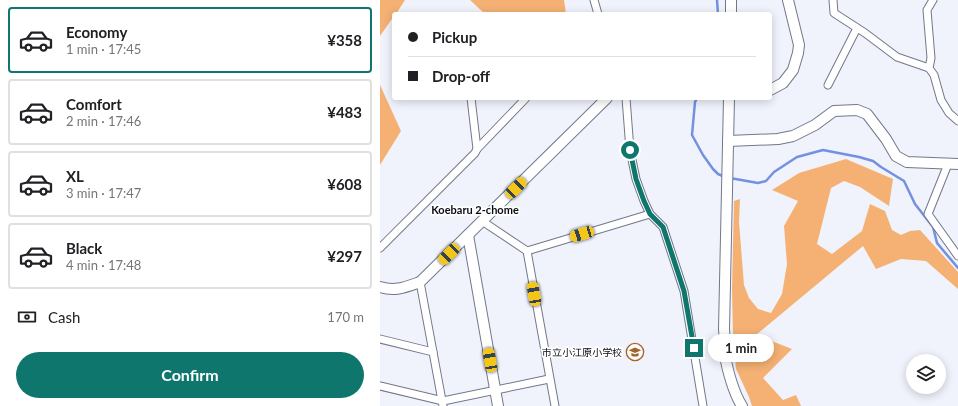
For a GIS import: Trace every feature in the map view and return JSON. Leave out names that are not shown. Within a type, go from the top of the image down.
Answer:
[{"type":"street","points":[[594,0],[597,12]]},
{"type":"street","points":[[731,0],[731,12]]},
{"type":"street","points":[[772,89],[784,83],[793,70],[798,53],[799,45],[788,0]]},
{"type":"street","points":[[833,0],[834,13],[897,57],[929,68],[934,75],[941,100],[949,113],[958,121]]},
{"type":"street","points":[[929,68],[931,58],[927,10],[933,0]]},
{"type":"street","points":[[828,85],[857,28]]},
{"type":"street","points":[[471,100],[477,149]]},
{"type":"street","points":[[380,248],[475,153],[477,149],[524,100]]},
{"type":"street","points":[[380,288],[388,290],[397,289],[420,282],[604,100]]},
{"type":"street","points":[[626,100],[630,150],[636,179],[650,214],[663,227],[684,291],[703,406]]},
{"type":"street","points":[[729,100],[724,329],[725,355],[730,376],[742,406]]},
{"type":"street","points":[[728,141],[778,139],[793,136],[815,125],[834,111],[857,110],[867,114],[886,139],[896,156],[907,162],[955,165],[928,214],[958,256]]},
{"type":"street","points":[[527,251],[650,214]]},
{"type":"street","points":[[482,221],[527,251],[555,406]]},
{"type":"street","points":[[468,234],[498,406]]},
{"type":"street","points":[[420,282],[443,403]]},
{"type":"street","points":[[380,339],[433,352]]},
{"type":"street","points":[[380,386],[443,403],[550,379]]},
{"type":"shaded area","points":[[380,0],[405,0],[397,12],[392,12],[392,19],[380,36]]},
{"type":"shaded area","points":[[470,0],[564,0],[566,12],[483,12]]},
{"type":"shaded area","points":[[380,85],[401,131],[380,165]]},
{"type":"shaded area","points":[[846,159],[893,179],[889,206],[860,187],[844,181],[831,188],[817,244],[832,254],[862,231],[870,204],[885,211],[892,230],[901,235],[910,231],[920,230],[958,272],[958,289],[926,261],[901,259],[876,269],[863,246],[756,335],[792,349],[763,378],[783,400],[796,395],[801,406],[752,406],[736,369],[733,337],[732,289],[734,201],[740,199],[739,222],[744,285],[749,298],[758,309],[771,313],[782,294],[787,264],[784,226],[798,201],[772,190],[799,173]]},
{"type":"waterway","points":[[717,0],[718,12]]},
{"type":"waterway","points":[[696,100],[692,135],[713,169],[718,174],[725,177]]},
{"type":"waterway","points":[[730,178],[758,183],[766,181],[774,172],[797,157],[823,150],[873,161],[904,181],[915,204],[933,227],[937,243],[958,268]]},
{"type":"place","name":"市立小江原小学校","points":[[635,352]]},
{"type":"district","name":"Koebaru 2-chome","points":[[475,210]]},
{"type":"route","points":[[630,150],[636,179],[644,201],[650,214],[663,227],[684,291],[694,348]]}]
